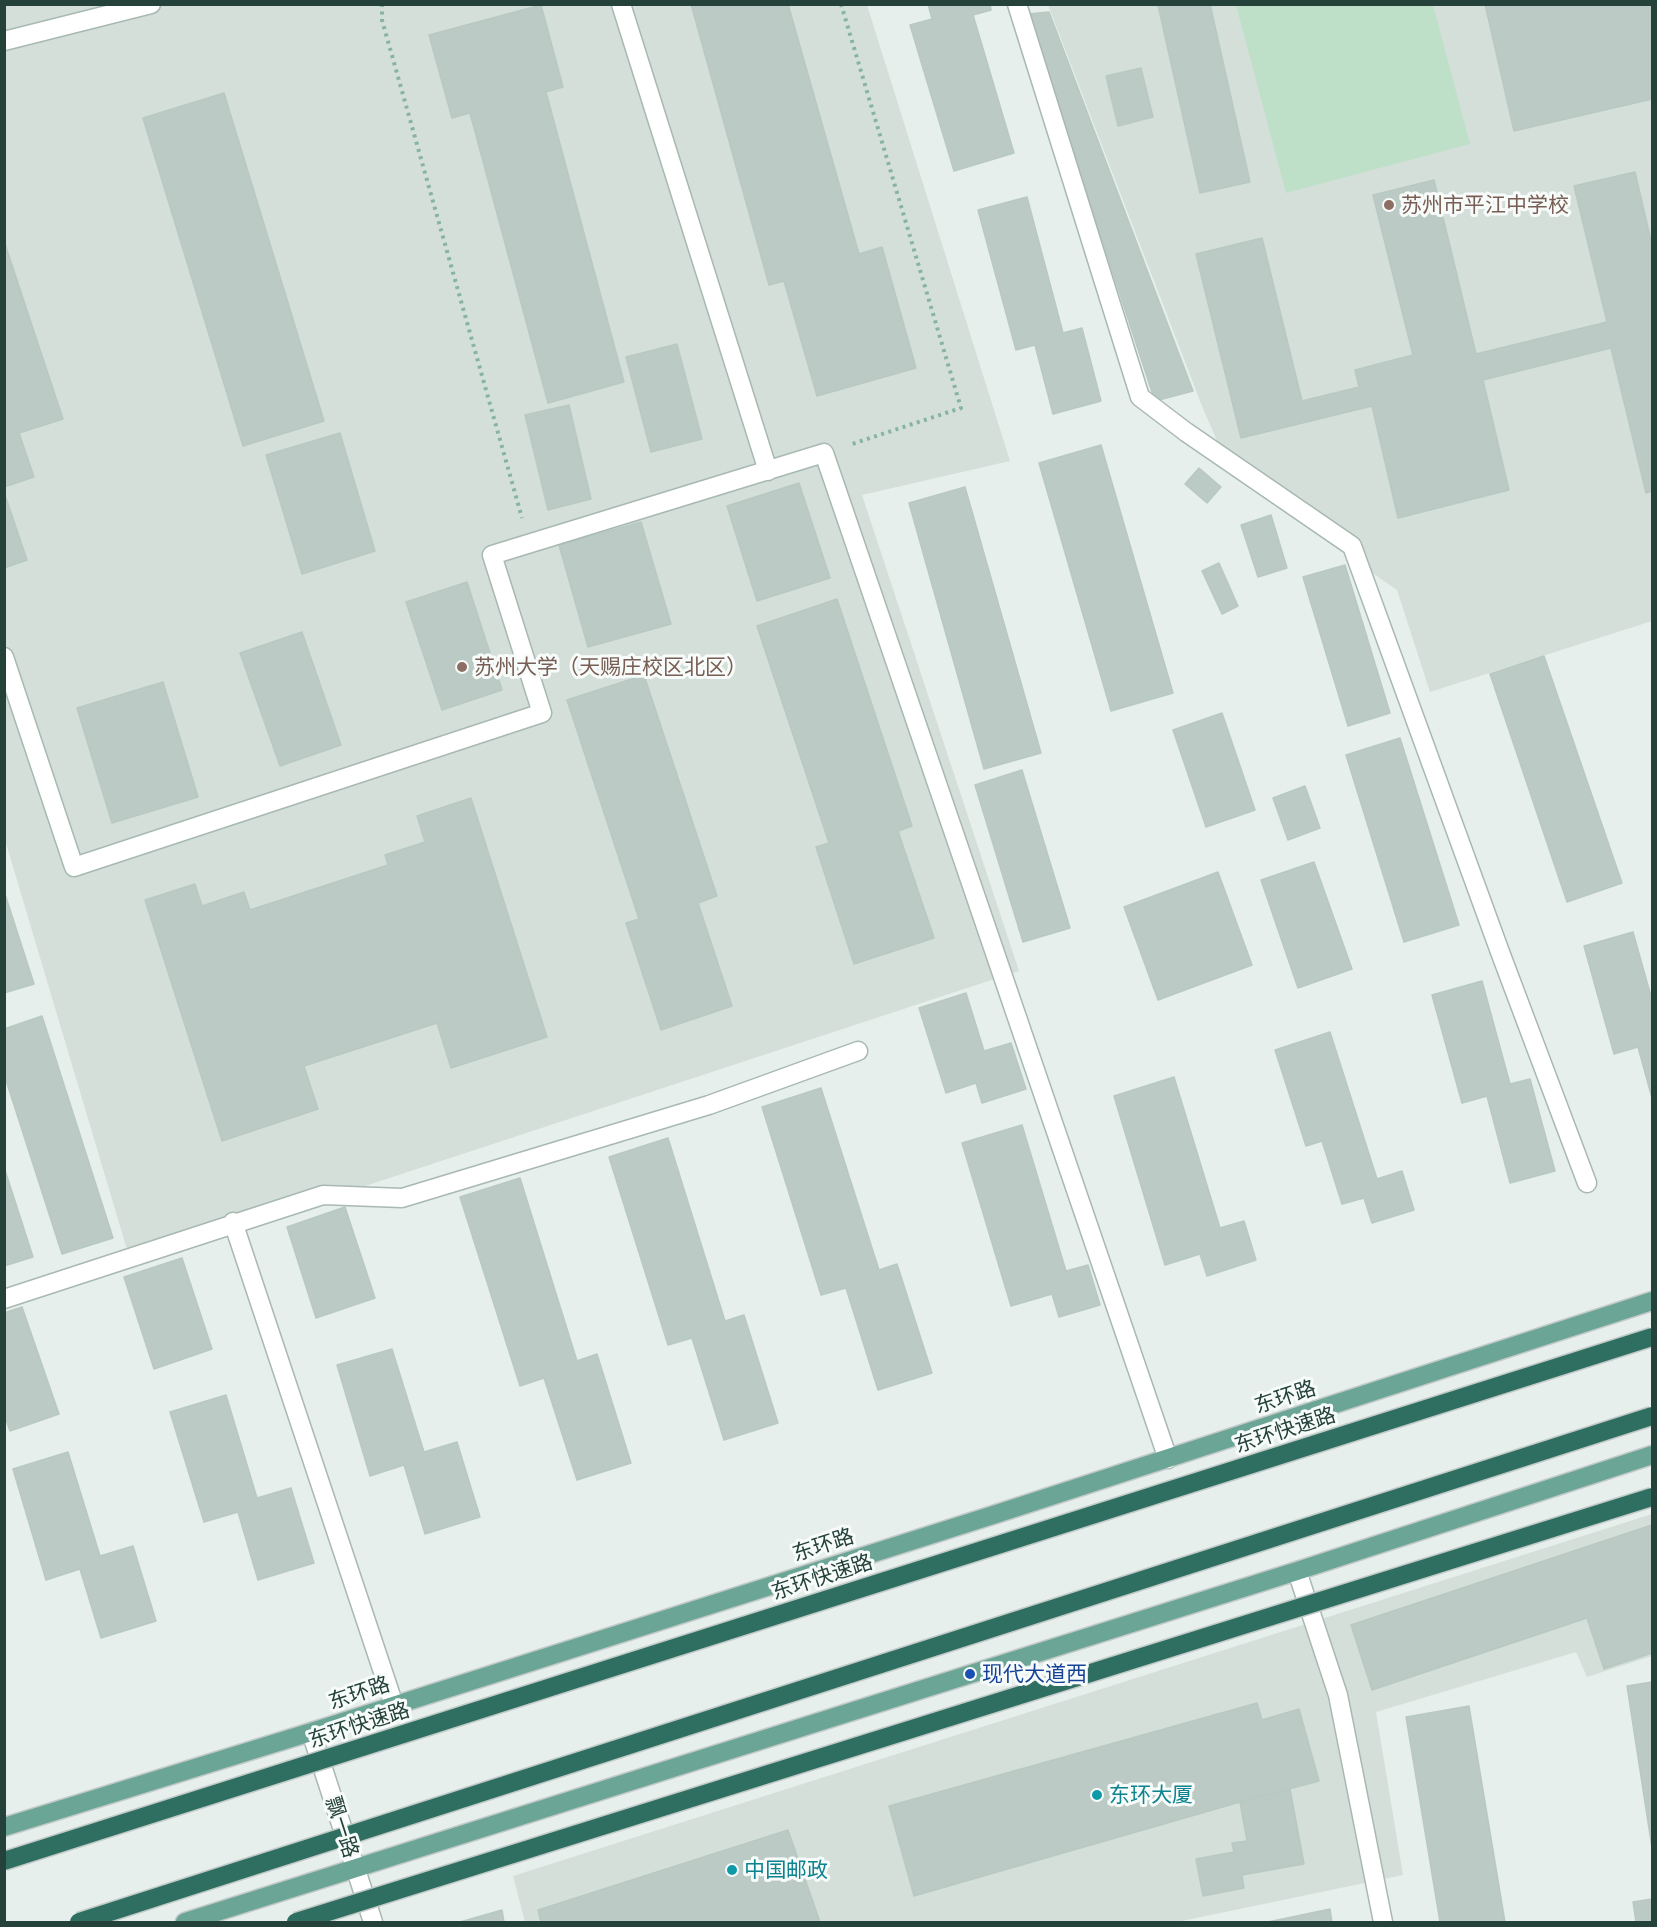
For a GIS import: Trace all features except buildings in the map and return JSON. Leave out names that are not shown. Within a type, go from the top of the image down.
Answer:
[{"type":"highway","name":"东环快速路","points":[[4,1861],[1653,1337]]},
{"type":"highway","points":[[79,1923],[1653,1416]]},
{"type":"highway","points":[[296,1923],[1653,1497]]},
{"type":"main road","name":"东环路","points":[[4,1827],[311,1732],[1168,1459],[1653,1301]]},
{"type":"main road","points":[[185,1923],[1297,1571],[1653,1455]]},
{"type":"street","points":[[4,41],[151,4]]},
{"type":"street","points":[[621,4],[768,471]]},
{"type":"street","points":[[1017,4],[1140,397],[1186,432],[1352,546],[1587,1183]]},
{"type":"street","points":[[4,657],[74,867],[542,713],[492,555],[824,453],[1168,1459]]},
{"type":"street","points":[[4,1299],[233,1222],[323,1195],[402,1198],[709,1106],[858,1051]]},
{"type":"street","points":[[233,1222],[394,1705]]},
{"type":"street","points":[[1297,1571],[1338,1695],[1383,1923]]},
{"type":"street","name":"飘一路","points":[[311,1732],[373,1923]]},
{"type":"path","points":[[382,4],[382,20],[529,544]]},
{"type":"path","points":[[824,453],[962,408],[841,4]]},
{"type":"shaded area","name":"苏州大学（天赐庄校区北区）","points":[[4,5],[867,5],[1010,461],[862,495],[1019,971],[131,1263],[5,840]]},
{"type":"shaded area","name":"苏州市平江中学校","points":[[1048,5],[1652,5],[1652,621],[1430,692],[1397,590],[1232,476],[1202,406]]},
{"type":"shaded area","points":[[1652,1514],[1652,1656],[1587,1677],[1576,1652],[1376,1712],[1403,1875],[1177,1922],[525,1922],[513,1876]]},
{"type":"green space","points":[[1236,5],[1433,5],[1470,144],[1286,193]]},
{"type":"place","name":"苏州市平江中学校","points":[[1389,205]]},
{"type":"place","name":"苏州大学（天赐庄校区北区）","points":[[462,667]]},
{"type":"place","name":"现代大道西","points":[[970,1674]]},
{"type":"place","name":"东环大厦","points":[[1097,1795]]},
{"type":"place","name":"中国邮政","points":[[732,1870]]}]
